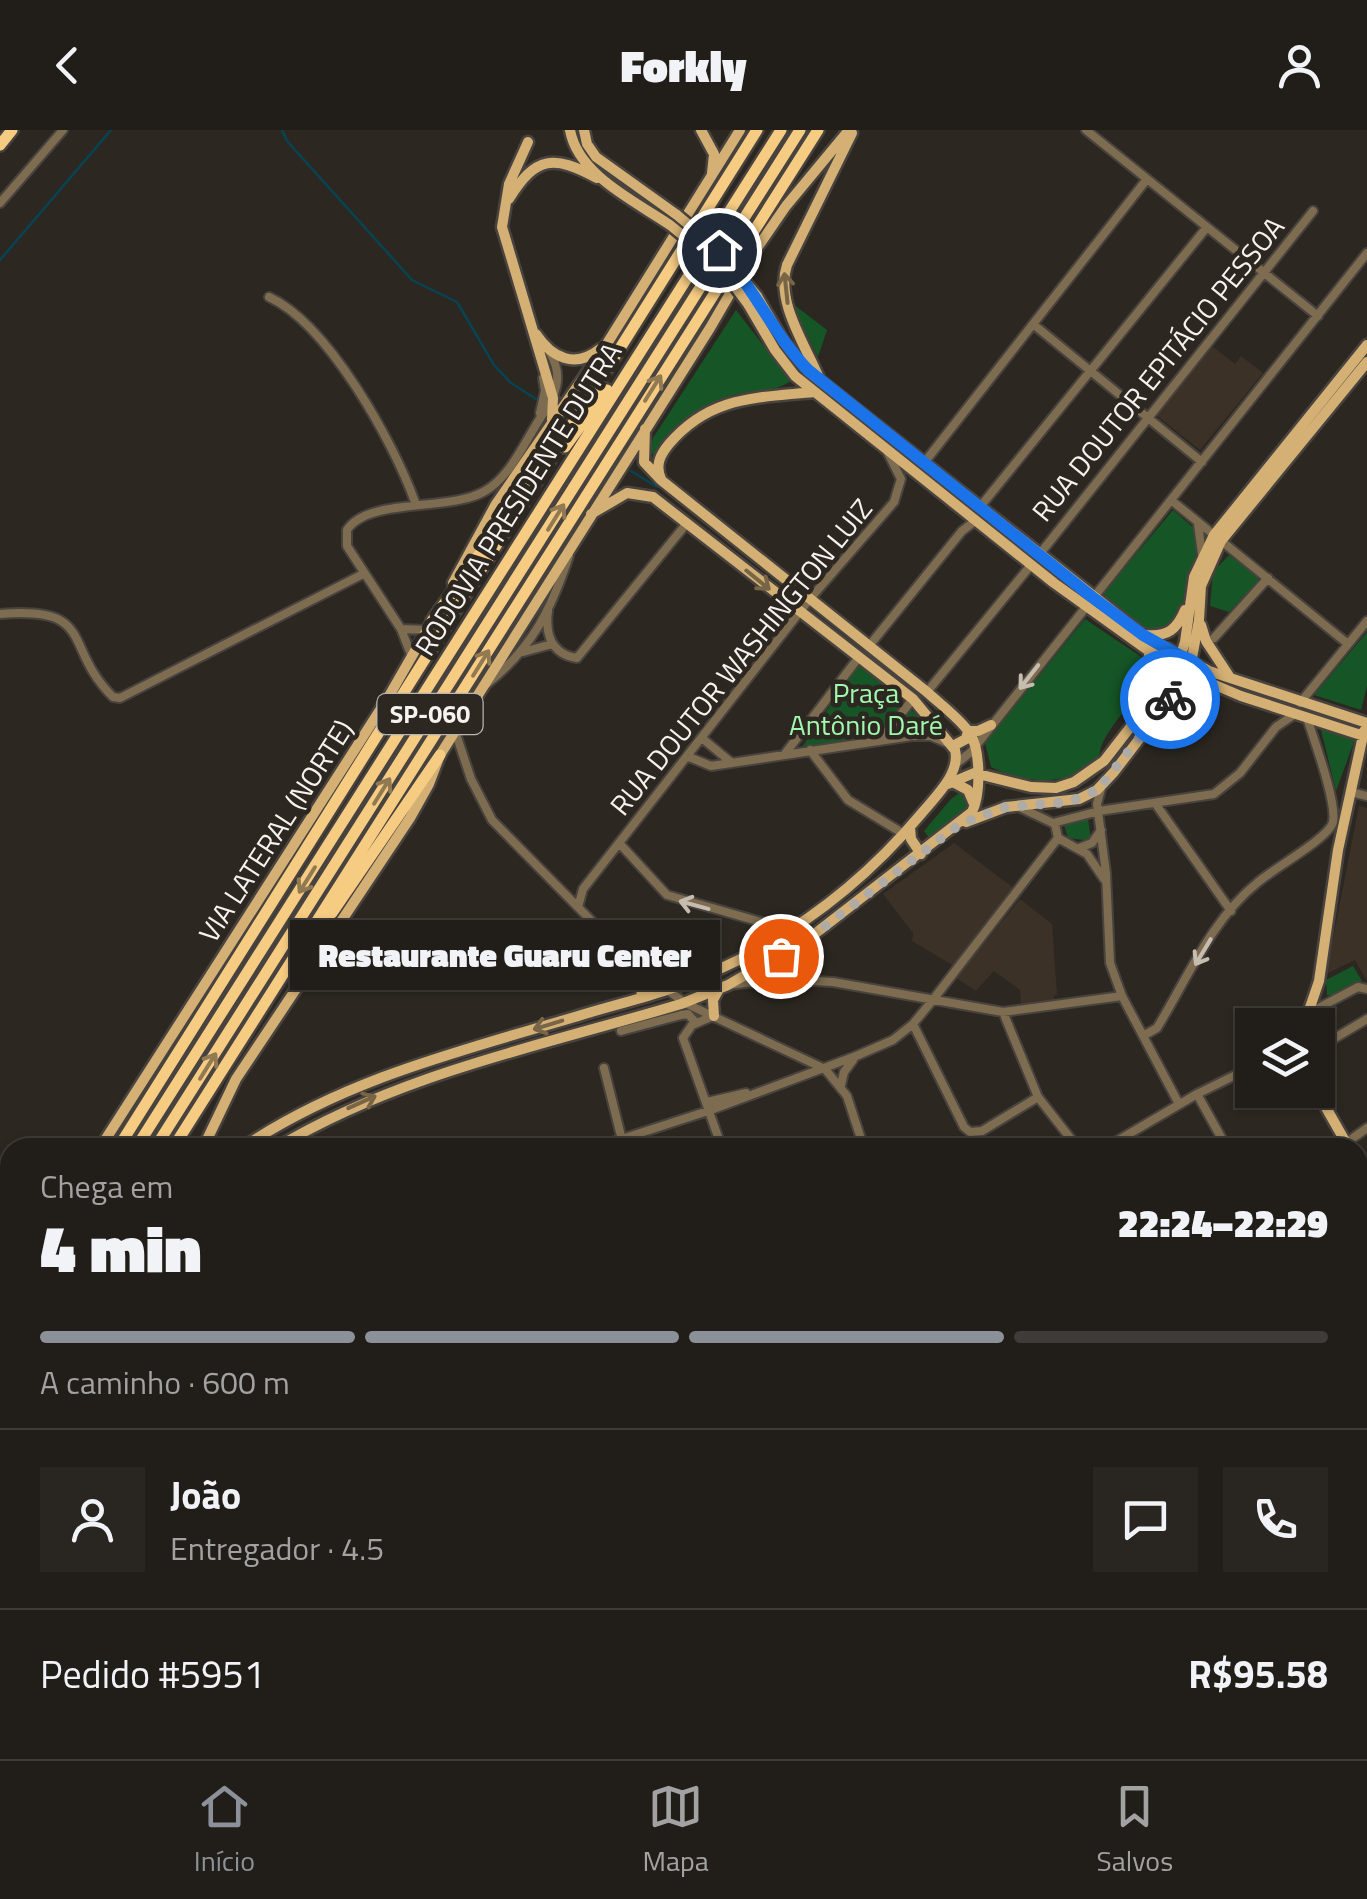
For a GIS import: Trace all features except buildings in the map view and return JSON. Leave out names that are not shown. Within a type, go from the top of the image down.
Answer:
[{"type":"highway","points":[[0,145],[12,130]]},
{"type":"highway","name":"RODOVIA PRESIDENTE DUTRA","points":[[124,1138],[757,130]]},
{"type":"highway","name":"RODOVIA PRESIDENTE DUTRA","points":[[142,1138],[781,130]]},
{"type":"highway","name":"RODOVIA PRESIDENTE DUTRA","points":[[161,1138],[800,130]]},
{"type":"highway","name":"RODOVIA PRESIDENTE DUTRA","points":[[179,1138],[818,130]]},
{"type":"highway","points":[[753,254],[754,242],[799,169],[805,150]]},
{"type":"highway","name":"SP-060","points":[[528,500],[689,276]]},
{"type":"highway","points":[[430,626],[565,435]]},
{"type":"highway","points":[[316,922],[332,913],[440,754]]},
{"type":"main road","points":[[570,130],[582,158],[612,185]]},
{"type":"main road","points":[[584,130],[596,158],[674,220],[752,300],[819,379],[980,507],[1035,560]]},
{"type":"main road","points":[[701,130],[714,154],[710,181],[701,196]]},
{"type":"main road","name":"VIA LATERAL (NORTE)","points":[[106,1138],[412,656],[496,504],[608,342],[740,130]]},
{"type":"main road","points":[[208,1138],[236,1078],[410,818],[440,754],[753,254],[786,206],[851,130]]},
{"type":"main road","points":[[819,379],[782,282],[851,130]]},
{"type":"main road","points":[[539,164],[530,154],[528,142],[512,174],[502,228],[529,322],[544,354],[553,398],[554,416],[541,443]]},
{"type":"main road","points":[[504,208],[528,171],[551,161],[612,185],[674,220]]},
{"type":"main road","points":[[752,300],[782,360],[814,392],[975,521],[1035,560],[1146,649],[1179,662]]},
{"type":"main road","points":[[544,354],[581,360],[608,342]]},
{"type":"main road","points":[[960,824],[1015,806],[1069,802],[1102,785],[1191,669],[1203,576],[1218,538],[1367,345]]},
{"type":"main road","points":[[947,784],[964,775],[978,774],[1043,789],[1074,782],[1104,761],[1179,662],[1188,604],[1202,556],[1367,362]]},
{"type":"main road","points":[[661,480],[657,466],[662,453],[698,415],[721,405],[814,392]]},
{"type":"main road","points":[[292,1138],[387,1091],[685,1003],[724,987],[812,936],[974,810],[978,774],[968,730],[927,692],[661,480],[644,462],[645,429]]},
{"type":"main road","points":[[260,1138],[330,1098],[383,1075],[641,998],[725,966],[788,930],[854,883],[947,784],[957,763],[953,746],[913,700],[710,540],[653,497],[634,492],[620,495],[591,514]]},
{"type":"main road","points":[[710,540],[719,526]]},
{"type":"main road","points":[[1088,602],[1191,669],[1278,708],[1367,722],[1338,850],[1319,980],[1310,1008]]},
{"type":"main road","points":[[1143,635],[1171,632],[1188,604]]},
{"type":"main road","points":[[1199,620],[1206,641],[1229,676]]},
{"type":"main road","points":[[1146,649],[1158,671],[1154,698]]},
{"type":"main road","points":[[1191,669],[1229,676],[1365,736]]},
{"type":"main road","points":[[968,730],[978,731],[991,725]]},
{"type":"main road","points":[[953,746],[964,740],[968,730]]},
{"type":"main road","points":[[947,784],[968,790],[974,810]]},
{"type":"main road","points":[[907,830],[922,854]]},
{"type":"main road","points":[[638,968],[643,981],[641,998]]},
{"type":"main road","points":[[714,1016],[713,1000],[724,987]]},
{"type":"main road","points":[[1325,1108],[1341,1138]]},
{"type":"street","points":[[0,204],[63,130]]},
{"type":"street","points":[[1090,131],[1318,316]]},
{"type":"street","points":[[924,462],[1148,179]]},
{"type":"street","name":"RUA DOUTOR EPITÁCIO PESSOA","points":[[927,692],[1313,211]]},
{"type":"street","points":[[980,507],[1207,227]]},
{"type":"street","points":[[957,763],[974,748],[1367,253]]},
{"type":"street","points":[[268,297],[285,304],[309,326],[344,371],[406,475],[416,502]]},
{"type":"street","points":[[1033,324],[1202,462]]},
{"type":"street","points":[[535,426],[545,391],[544,354]]},
{"type":"street","points":[[412,656],[401,629],[347,546],[345,538],[350,524],[416,502],[431,506],[466,499],[490,488],[506,471],[553,398]]},
{"type":"street","name":"RUA DOUTOR WASHINGTON LUIZ","points":[[578,908],[583,889],[799,612],[897,496],[901,479],[883,446]]},
{"type":"street","points":[[1171,500],[1348,644]]},
{"type":"street","points":[[962,530],[964,512]]},
{"type":"street","points":[[1196,520],[1202,556]]},
{"type":"street","points":[[870,646],[962,530],[975,521]]},
{"type":"street","points":[[548,611],[546,629],[552,644],[570,658],[581,655],[687,523]]},
{"type":"street","points":[[483,687],[523,652],[548,611],[573,542]]},
{"type":"street","points":[[0,614],[44,613],[66,622],[103,686],[113,697],[120,698],[364,574]]},
{"type":"street","points":[[1214,638],[1268,578]]},
{"type":"street","points":[[1052,823],[1221,790],[1240,774],[1276,726],[1301,711],[1367,621]]},
{"type":"street","points":[[401,629],[430,626]]},
{"type":"street","points":[[523,652],[552,644]]},
{"type":"street","points":[[784,755],[860,657]]},
{"type":"street","points":[[879,740],[913,700]]},
{"type":"street","points":[[1276,726],[1278,708]]},
{"type":"street","points":[[1143,1036],[1157,1028],[1209,940],[1245,892],[1276,866],[1323,840],[1332,828],[1334,813],[1301,711]]},
{"type":"street","points":[[456,731],[480,801],[492,820],[532,862],[638,968],[666,990],[685,1003],[826,1069],[841,1085],[861,1138]]},
{"type":"street","points":[[689,757],[704,765],[732,763],[922,736],[936,737],[953,746]]},
{"type":"street","points":[[703,739],[732,763]]},
{"type":"street","points":[[810,750],[848,800],[907,830]]},
{"type":"street","points":[[1102,785],[1097,798],[1108,950],[1122,996],[1179,1104]]},
{"type":"street","points":[[1350,792],[1367,796]]},
{"type":"street","points":[[1155,804],[1231,911]]},
{"type":"street","points":[[637,1138],[709,1106],[826,1069],[893,1040],[913,1024],[1058,838],[1058,829],[1052,823],[1015,806]]},
{"type":"street","points":[[1078,848],[1092,842],[1102,830]]},
{"type":"street","points":[[1058,838],[1093,860],[1104,879]]},
{"type":"street","points":[[1323,840],[1332,841],[1338,850]]},
{"type":"street","points":[[620,844],[659,889],[677,900],[788,930]]},
{"type":"street","points":[[564,894],[583,889]]},
{"type":"street","points":[[770,962],[772,972],[780,979]]},
{"type":"street","points":[[724,987],[780,979],[833,982],[1002,1012],[1122,996]]},
{"type":"street","points":[[1324,1008],[1358,987],[1367,989]]},
{"type":"street","points":[[942,988],[945,998],[955,1005]]},
{"type":"street","points":[[1002,1012],[1038,1097],[1070,1138]]},
{"type":"street","points":[[621,1031],[688,1014],[696,1022]]},
{"type":"street","points":[[714,1016],[686,1030],[684,1042],[719,1138]]},
{"type":"street","points":[[1335,1038],[1367,1020]]},
{"type":"street","points":[[913,1024],[970,1132],[982,1131],[1038,1097]]},
{"type":"street","points":[[841,1085],[844,1072],[856,1056]]},
{"type":"street","points":[[604,1068],[622,1138]]},
{"type":"street","points":[[1122,1138],[1235,1075]]},
{"type":"street","points":[[1197,1094],[1222,1138]]},
{"type":"shaded area","points":[[1212,346],[1235,364],[1241,356],[1263,373],[1200,450],[1156,415]]},
{"type":"shaded area","points":[[1359,806],[1367,808],[1367,981],[1355,960],[1326,974]]},
{"type":"shaded area","points":[[954,843],[1015,889],[954,966],[912,941],[913,933],[883,894]]},
{"type":"shaded area","points":[[1020,899],[1052,924],[1057,995],[1054,1003],[1021,1004],[1020,990],[994,971],[976,991],[956,978]]},
{"type":"green space","points":[[793,304],[827,330],[818,357],[793,308]]},
{"type":"green space","points":[[736,310],[791,381],[708,405],[673,434],[654,460],[653,438]]},
{"type":"green space","points":[[1173,510],[1195,529],[1197,552],[1179,617],[1165,631],[1145,631],[1099,598]]},
{"type":"green space","points":[[1229,555],[1261,579],[1229,612],[1210,606],[1213,572]]},
{"type":"green space","points":[[1085,619],[1146,660],[1152,670],[1151,687],[1119,718],[1097,759],[1072,776],[1030,779],[991,767],[985,743]]},
{"type":"green space","points":[[1367,632],[1367,686],[1361,710],[1314,695]]},
{"type":"green space","name":"Praça Antônio Daré","points":[[859,663],[899,696],[922,721],[921,730],[802,747]]},
{"type":"green space","points":[[1320,726],[1352,732],[1355,739],[1336,791]]},
{"type":"green space","points":[[963,790],[971,801],[969,810],[929,838],[924,831]]},
{"type":"green space","points":[[1088,818],[1091,841],[1068,838],[1064,825]]},
{"type":"green space","points":[[1353,966],[1362,981],[1327,995],[1326,980]]},
{"type":"waterway","points":[[0,260],[111,130]]},
{"type":"waterway","points":[[282,130],[287,141],[412,280],[457,302],[494,365],[511,383],[536,399]]},
{"type":"waterway","points":[[631,471],[657,487]]},
{"type":"way so far","points":[[781,956],[960,824],[1006,807],[1060,804],[1098,790],[1170,699]]},
{"type":"place","name":"Restaurante Guaru Center","points":[[781,956]]},
{"type":"route","points":[[719,250],[747,282],[784,342],[808,370],[1092,597],[1143,635],[1193,663],[1190,674],[1170,699]]}]
